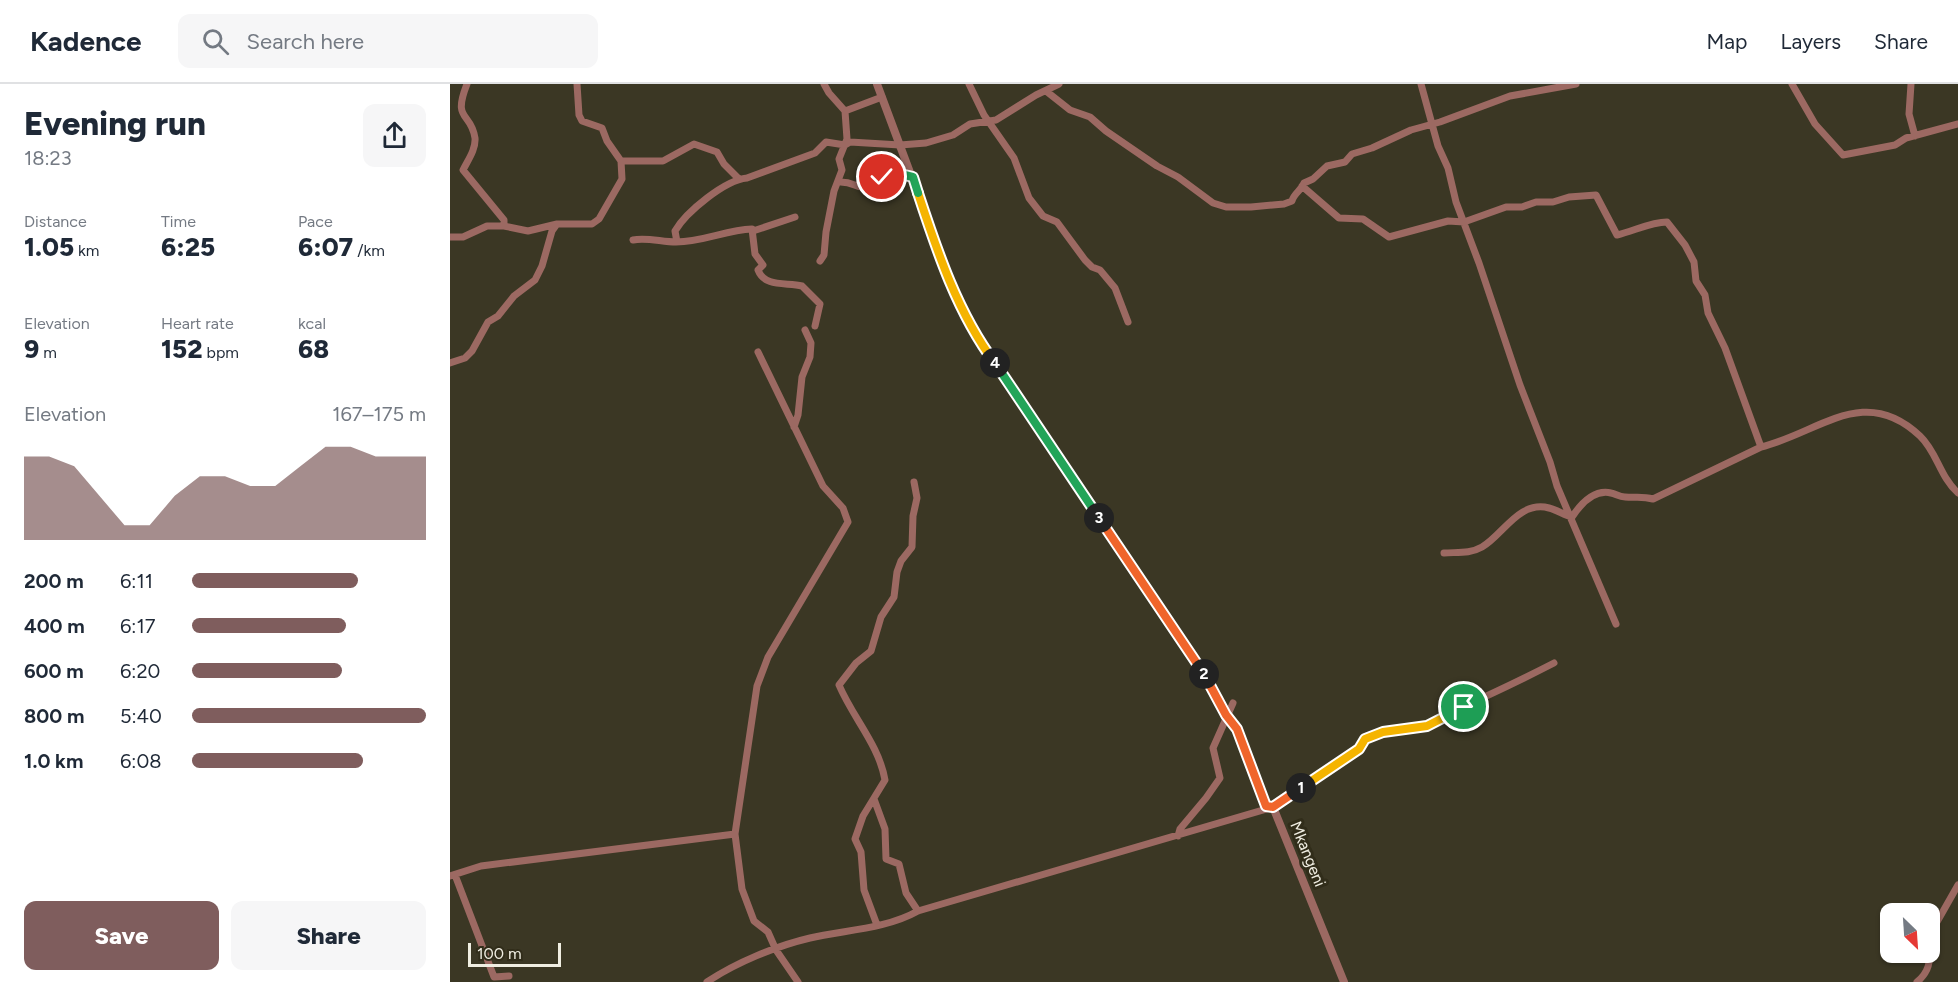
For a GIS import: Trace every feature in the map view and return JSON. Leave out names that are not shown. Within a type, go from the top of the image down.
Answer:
[{"type":"street","points":[[467,84],[460,105],[461,112],[475,137],[474,149],[463,170],[504,220],[504,226]]},
{"type":"street","points":[[450,237],[463,237],[487,226],[504,226],[528,231],[557,224],[592,224],[599,219],[622,179],[621,161],[606,141],[602,128],[582,121],[579,116],[576,84]]},
{"type":"street","points":[[820,261],[824,255],[834,191],[842,170],[839,159],[847,130],[845,111],[824,84]]},
{"type":"street","name":"Mkangeni","points":[[878,84],[955,293],[983,347],[1198,664],[1226,715],[1237,729],[1266,806],[1273,807],[1344,982]]},
{"type":"street","points":[[969,84],[989,122],[1014,158],[1029,198],[1043,216],[1057,222],[1085,260],[1109,280],[1115,288],[1128,322]]},
{"type":"street","points":[[677,242],[675,231],[684,217],[739,179],[811,155],[826,142],[844,145],[850,142],[900,145],[926,143],[952,135],[970,124],[996,120],[1059,84]]},
{"type":"street","points":[[1421,84],[1464,222],[1520,385],[1557,486],[1617,624]]},
{"type":"street","points":[[1046,91],[1070,110],[1090,117],[1106,131],[1157,166],[1185,181],[1213,203],[1237,208],[1284,204],[1292,201],[1304,183],[1313,179],[1328,166],[1345,162],[1352,154],[1372,148],[1411,130],[1510,96],[1576,84]]},
{"type":"street","points":[[1792,84],[1815,124],[1843,155],[1895,145],[1906,138],[1958,124]]},
{"type":"street","points":[[1911,84],[1909,114],[1916,136]]},
{"type":"street","points":[[845,111],[882,97]]},
{"type":"street","points":[[621,161],[663,161],[694,144],[717,152],[723,164],[739,179]]},
{"type":"street","points":[[838,182],[850,182],[861,187],[892,172],[913,177]]},
{"type":"street","points":[[1302,186],[1339,218],[1363,219],[1389,237],[1448,221],[1464,222],[1506,207],[1522,207],[1536,202],[1553,202],[1569,197],[1596,195],[1617,234],[1639,230],[1657,222],[1667,222],[1694,262],[1696,280],[1705,295],[1708,313],[1725,348],[1761,447]]},
{"type":"street","points":[[633,240],[677,242],[713,238],[738,230],[752,229],[753,231],[795,218]]},
{"type":"street","points":[[450,363],[465,358],[472,351],[488,322],[498,316],[514,296],[535,280],[542,266],[552,231],[557,224]]},
{"type":"street","points":[[753,231],[755,254],[763,265],[758,273],[764,279],[778,284],[802,286],[820,304],[815,326]]},
{"type":"street","points":[[794,427],[798,415],[802,377],[810,357],[811,344],[805,330]]},
{"type":"street","points":[[758,352],[823,486],[843,508],[848,522],[768,657],[757,686],[735,834],[742,889],[754,921],[768,932],[798,982]]},
{"type":"street","points":[[1572,517],[1580,505],[1597,493],[1610,492],[1625,497],[1641,495],[1653,499],[1761,447],[1777,443],[1854,411],[1893,416],[1929,446],[1943,474],[1958,493]]},
{"type":"street","points":[[877,925],[864,890],[861,852],[855,839],[862,816],[885,780],[882,762],[848,707],[839,685],[856,663],[871,651],[881,617],[894,597],[901,561],[912,547],[913,516],[917,498],[914,482]]},
{"type":"street","points":[[1444,553],[1461,554],[1481,547],[1515,516],[1536,508],[1549,508],[1572,517]]},
{"type":"street","points":[[707,982],[742,963],[807,939],[909,916],[918,911],[1273,807],[1359,749],[1365,739],[1383,732],[1427,726],[1444,715],[1554,663]]},
{"type":"street","points":[[1178,836],[1180,829],[1220,778],[1213,748],[1233,703]]},
{"type":"street","points":[[874,799],[885,828],[886,860],[899,864],[906,893],[918,911]]},
{"type":"street","points":[[509,976],[494,977],[453,875],[481,866],[735,834]]},
{"type":"street","points":[[1940,917],[1958,885]]},
{"type":"street","points":[[1917,982],[1923,977],[1930,963]]},
{"type":"route","points":[[882,177],[889,172],[898,172],[913,177],[929,228],[955,293],[983,347],[1198,664],[1226,715],[1237,729],[1266,806],[1273,807],[1281,803],[1359,749],[1365,739],[1383,732],[1414,730],[1427,726],[1444,715],[1464,707]]}]
